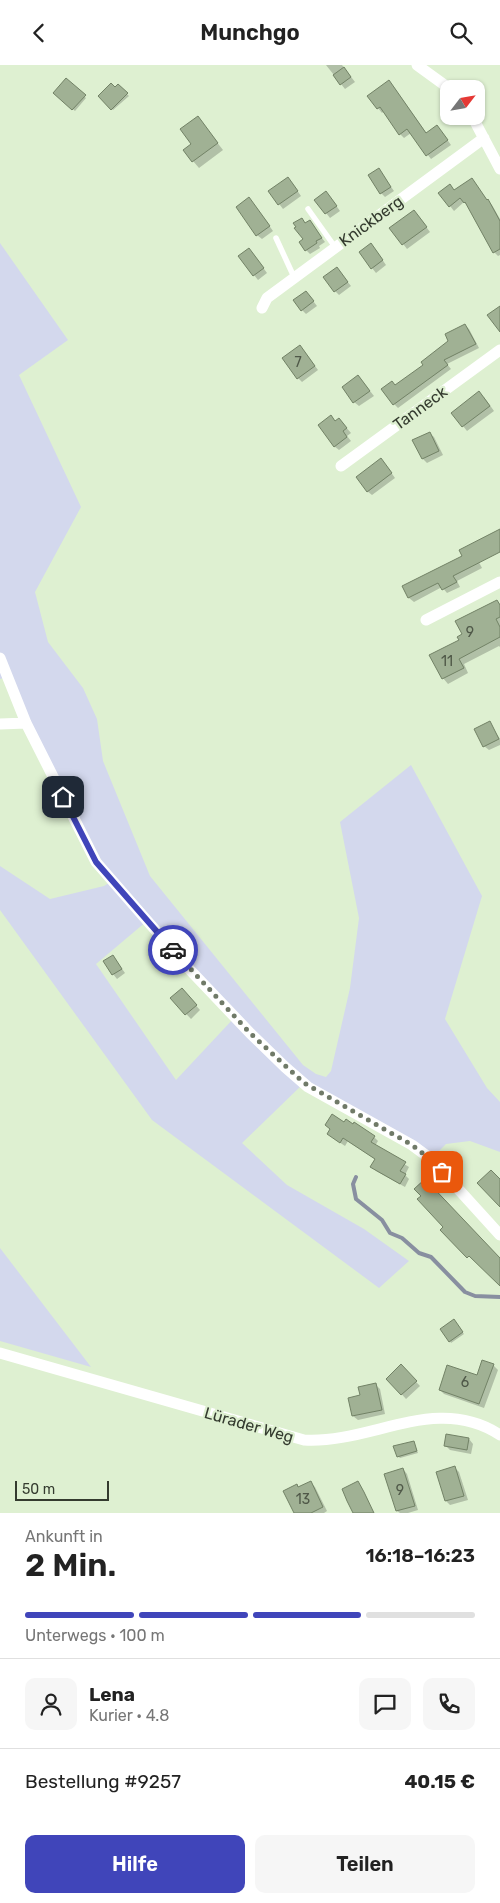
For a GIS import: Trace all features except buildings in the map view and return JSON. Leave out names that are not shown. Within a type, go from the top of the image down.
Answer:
[{"type":"street","points":[[417,65],[440,82]]},
{"type":"street","points":[[477,125],[500,169]]},
{"type":"street","name":"Knickberg","points":[[262,308],[267,297],[484,138]]},
{"type":"street","name":"Tanneck","points":[[341,466],[500,350]]},
{"type":"street","points":[[426,620],[500,581]]},
{"type":"street","points":[[0,658],[26,723],[96,862],[191,971],[250,1033],[304,1083],[412,1145],[430,1159],[500,1235]]},
{"type":"street","points":[[0,724],[26,723]]},
{"type":"street","name":"Lürader Weg","points":[[0,1353],[304,1440],[330,1440],[423,1419],[443,1417],[476,1423],[500,1435]]},
{"type":"lane","points":[[308,209],[335,247]]},
{"type":"lane","points":[[276,238],[294,277]]},
{"type":"shaded area","points":[[0,243],[68,340],[19,375],[81,507],[35,592],[48,642],[83,688],[97,719],[103,761],[150,876],[303,1065],[316,1074],[326,1077],[331,1071],[350,988],[359,918],[340,822],[411,765],[482,896],[445,1019],[487,1088],[500,1102],[500,1152],[470,1141],[446,1144],[431,1159],[304,1083],[242,1143],[287,1185],[364,1229],[409,1261],[379,1288],[152,1120],[0,910],[0,866],[50,899],[104,886],[112,881],[7,677],[0,679]],"holes":[[[147,921],[234,1018],[176,1080],[96,964]]]},
{"type":"shaded area","points":[[0,1248],[91,1367],[0,1341]]},
{"type":"waterway","points":[[356,1177],[353,1184],[356,1199],[382,1220],[390,1233],[402,1238],[419,1253],[431,1257],[465,1292],[475,1296],[500,1297]]},
{"type":"way so far","points":[[173,950],[250,1033],[308,1087],[412,1145],[430,1159],[442,1172]]},
{"type":"route","points":[[63,797],[96,862],[173,950]]}]
